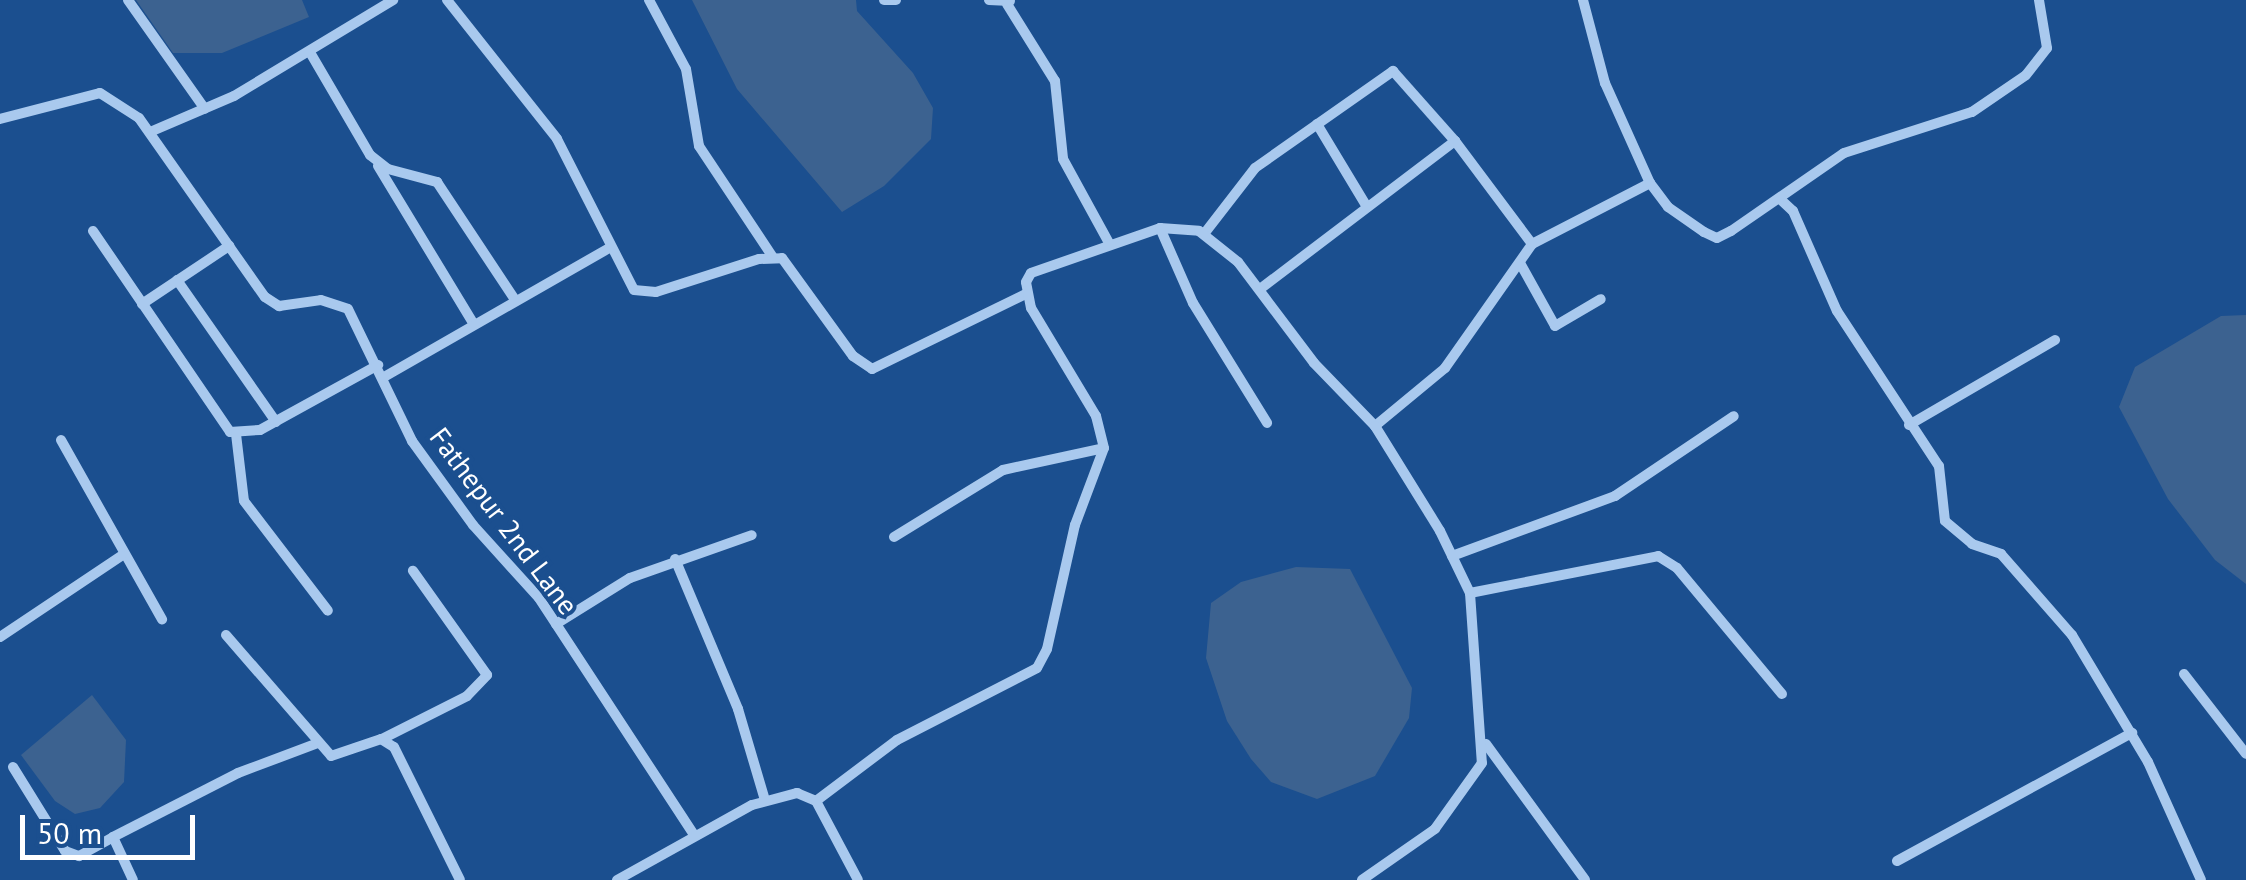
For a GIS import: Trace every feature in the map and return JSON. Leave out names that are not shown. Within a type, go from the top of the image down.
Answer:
[{"type":"street","points":[[128,0],[205,109]]},
{"type":"street","points":[[150,132],[205,109],[311,54],[394,0]]},
{"type":"street","points":[[447,0],[556,140],[624,280],[642,293],[772,256]]},
{"type":"street","points":[[649,0],[686,69],[699,146],[772,256],[790,264],[853,356],[872,369],[1026,294]]},
{"type":"street","points":[[884,0],[896,0]]},
{"type":"street","points":[[989,0],[1009,2],[1054,81],[1062,159],[1109,243]]},
{"type":"street","points":[[1584,0],[1606,83],[1650,183],[1668,208],[1717,238],[1844,153],[1972,112],[2026,76],[2047,48],[2039,0]]},
{"type":"street","points":[[311,54],[474,323]]},
{"type":"street","points":[[1204,234],[1255,168],[1393,71],[1455,140],[1532,244]]},
{"type":"street","name":"Fathepur 2nd Lane","points":[[0,119],[93,92],[129,110],[150,132],[229,246],[280,306],[321,300],[348,309],[412,441],[441,484],[556,624],[694,835]]},
{"type":"street","points":[[1318,124],[1367,207]]},
{"type":"street","points":[[1260,288],[1455,140]]},
{"type":"street","points":[[378,165],[437,182],[516,300]]},
{"type":"street","points":[[1375,426],[1446,368],[1532,244],[1650,183]]},
{"type":"street","points":[[1780,199],[1793,211],[1837,310],[1939,466],[1946,521],[1972,544],[2000,554],[2072,635],[2132,733],[2201,880]]},
{"type":"street","points":[[1160,228],[1193,303],[1266,423]]},
{"type":"street","points":[[816,801],[897,740],[1037,668],[1075,524],[1104,448],[1096,416],[1026,294],[1031,273],[1160,228],[1204,234],[1260,288],[1314,363],[1375,426],[1470,593],[1485,743],[1482,763],[1435,829],[1362,880]]},
{"type":"street","points":[[93,231],[210,410],[236,434],[244,501],[328,611]]},
{"type":"street","points":[[142,304],[229,246]]},
{"type":"street","points":[[384,377],[609,248]]},
{"type":"street","points":[[1520,263],[1554,326],[1601,300]]},
{"type":"street","points":[[177,280],[276,422]]},
{"type":"street","points":[[1909,425],[2054,340]]},
{"type":"street","points":[[236,434],[276,422],[378,365]]},
{"type":"street","points":[[1452,556],[1615,496],[1734,416]]},
{"type":"street","points":[[61,440],[121,556],[162,619]]},
{"type":"street","points":[[894,537],[1003,470],[1104,448]]},
{"type":"street","points":[[556,624],[675,559],[752,535]]},
{"type":"street","points":[[0,638],[121,556]]},
{"type":"street","points":[[1470,593],[1658,556],[1678,568],[1782,694]]},
{"type":"street","points":[[675,559],[738,709],[765,800]]},
{"type":"street","points":[[226,635],[318,743],[336,758],[381,739],[486,682],[484,668],[413,571]]},
{"type":"street","points":[[2184,674],[2246,754]]},
{"type":"street","points":[[1897,860],[2132,733]]},
{"type":"street","points":[[381,739],[400,757],[460,880]]},
{"type":"street","points":[[13,767],[65,851],[79,856],[208,787],[318,743]]},
{"type":"street","points":[[1485,743],[1585,880]]},
{"type":"street","points":[[618,880],[694,835],[765,800],[796,794],[816,801],[858,880]]},
{"type":"street","points":[[113,837],[133,880]]},
{"type":"water","points":[[136,0],[302,0],[309,17],[222,53],[173,53]]},
{"type":"water","points":[[692,0],[856,0],[857,11],[913,73],[933,108],[931,139],[884,186],[842,212],[737,89]]},
{"type":"water","points":[[2246,315],[2246,584],[2215,560],[2168,499],[2119,407],[2135,367],[2221,316]]},
{"type":"water","points":[[1296,567],[1350,569],[1412,688],[1409,718],[1375,776],[1317,799],[1271,782],[1251,759],[1227,721],[1206,658],[1211,603],[1241,582]]},
{"type":"water","points":[[92,695],[126,740],[124,782],[100,808],[75,814],[55,801],[21,755]]}]
